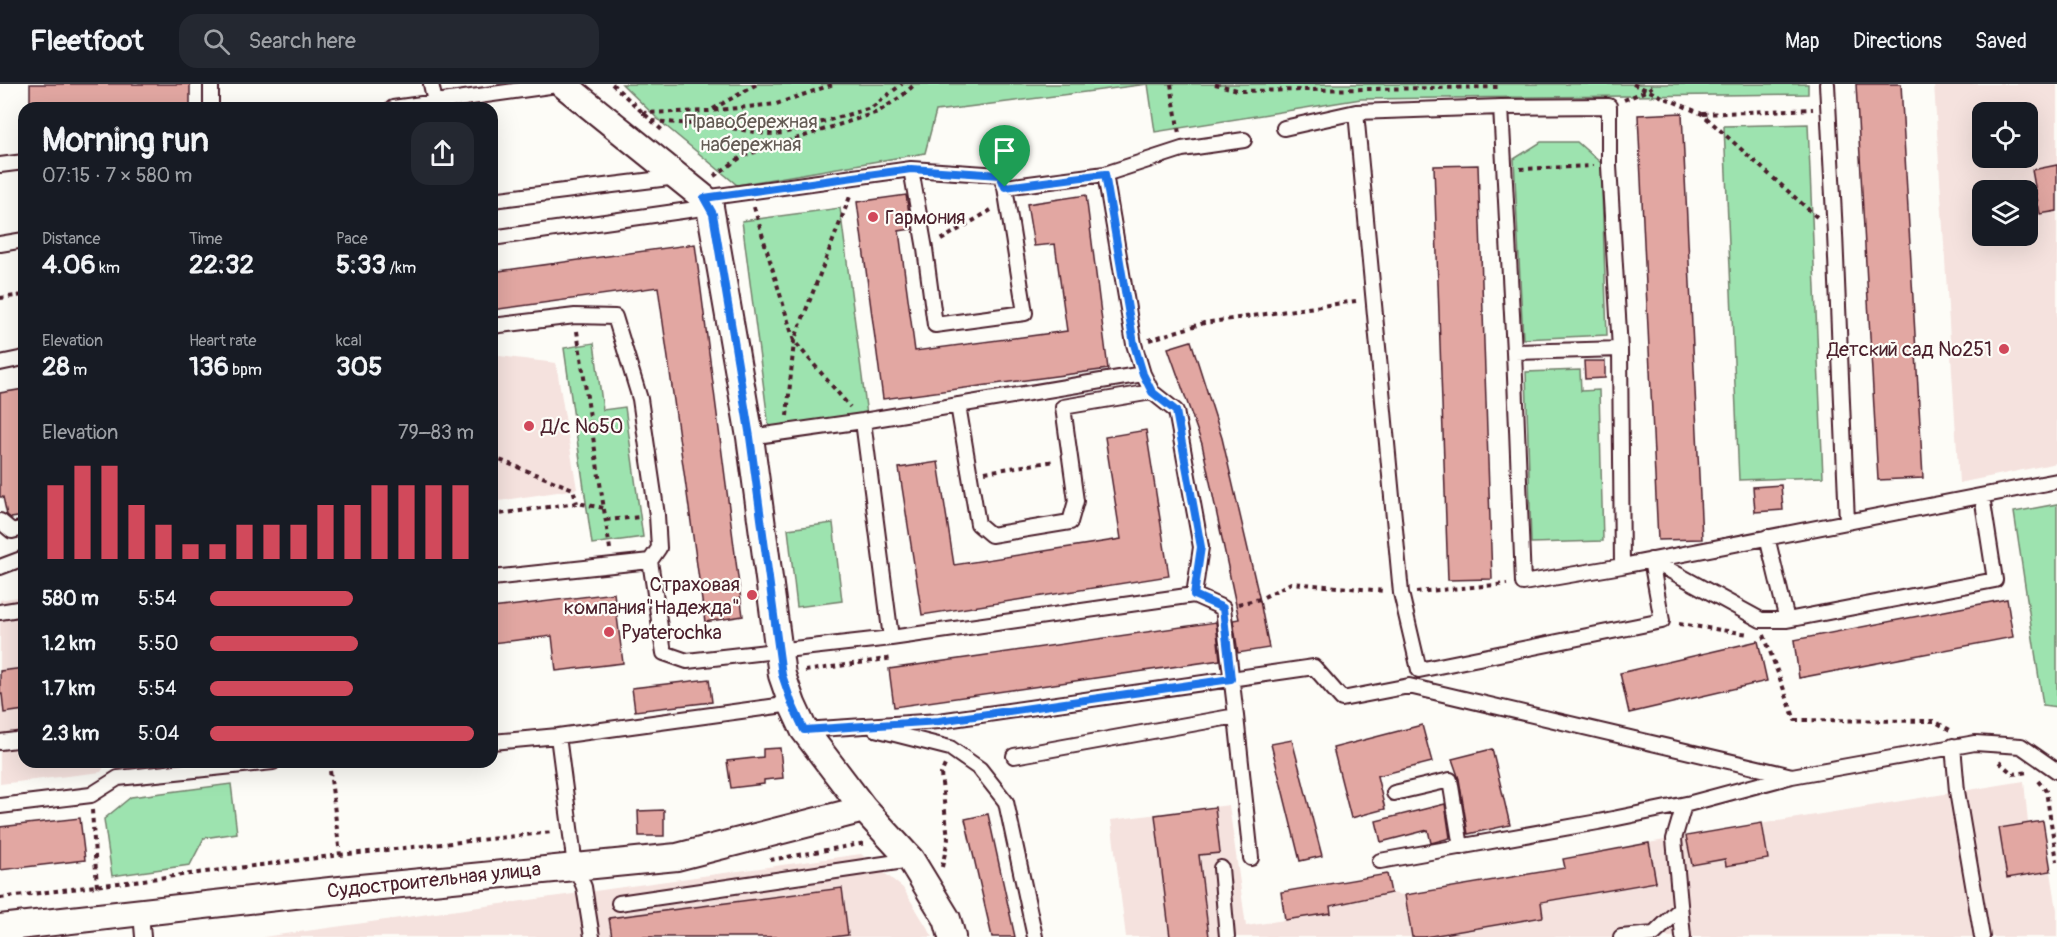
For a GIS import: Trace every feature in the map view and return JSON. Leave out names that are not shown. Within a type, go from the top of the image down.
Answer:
[{"type":"street","points":[[564,84],[679,177],[709,194],[750,437],[782,675],[804,730],[864,809],[911,860],[947,919],[952,937]]},
{"type":"street","name":"Судостроительная улица","points":[[0,928],[142,925],[330,891],[677,856],[864,809]]},
{"type":"lane","points":[[211,84],[211,102]]},
{"type":"lane","points":[[431,84],[435,102],[564,84]]},
{"type":"lane","points":[[1827,84],[1847,522]]},
{"type":"lane","points":[[1284,128],[1356,112],[1609,106],[1609,166],[1620,349],[1622,566]]},
{"type":"lane","points":[[1501,107],[1523,583],[1622,566],[2057,481]]},
{"type":"lane","points":[[1356,112],[1401,593],[1419,670],[1662,621],[1651,560]]},
{"type":"lane","points":[[1006,193],[1105,174],[1182,149],[1244,140]]},
{"type":"lane","points":[[0,165],[18,163]]},
{"type":"lane","points":[[498,237],[709,194],[750,192],[911,169],[1000,175],[1006,193],[1025,313],[935,325],[911,169]]},
{"type":"lane","points":[[1105,174],[1134,344],[1143,374],[1152,392],[1176,411],[1201,547],[1194,595]]},
{"type":"lane","points":[[498,199],[679,177]]},
{"type":"lane","points":[[0,244],[18,241]]},
{"type":"lane","points":[[498,325],[575,316],[615,317],[640,399],[657,515],[660,548],[650,561],[664,653],[687,661],[891,638],[1194,595],[1223,608],[1251,858]]},
{"type":"lane","points":[[1514,352],[1620,349]]},
{"type":"lane","points":[[0,363],[18,359]]},
{"type":"lane","points":[[750,437],[863,421],[1143,374]]},
{"type":"lane","points":[[958,405],[978,524],[991,535],[1070,522],[1076,501],[1063,407],[1152,392]]},
{"type":"lane","points":[[863,421],[891,638]]},
{"type":"lane","points":[[1651,560],[1761,620],[1787,620],[1995,580],[1982,496]]},
{"type":"lane","points":[[0,521],[12,531],[18,530]]},
{"type":"lane","points":[[1767,537],[1787,620]]},
{"type":"lane","points":[[0,567],[18,560]]},
{"type":"lane","points":[[498,577],[650,561]]},
{"type":"lane","points":[[0,612],[18,609]]},
{"type":"lane","points":[[804,730],[939,721],[1314,667],[1342,699],[1409,686],[1792,776]]},
{"type":"lane","points":[[498,741],[558,736],[792,704]]},
{"type":"lane","points":[[1014,756],[1236,716]]},
{"type":"lane","points":[[861,725],[950,747],[980,769],[1006,802],[1035,937]]},
{"type":"lane","points":[[558,736],[575,866],[584,887],[592,937]]},
{"type":"lane","points":[[0,742],[18,740]]},
{"type":"lane","points":[[1380,861],[1684,805],[1792,776],[1975,743],[2021,746],[2057,771]]},
{"type":"lane","points":[[1953,746],[1957,791],[1982,937]]},
{"type":"lane","points":[[0,806],[91,795],[118,778],[215,768]]},
{"type":"lane","points":[[1395,793],[1450,780],[1461,847]]},
{"type":"lane","points":[[1683,937],[1674,839],[1684,805]]},
{"type":"lane","points":[[619,903],[911,860]]},
{"type":"lane","points":[[1221,868],[1227,937]]},
{"type":"lane","points":[[1621,937],[1654,934],[1679,910]]},
{"type":"path","points":[[710,111],[757,84]]},
{"type":"path","points":[[642,113],[710,111],[776,104],[834,84]]},
{"type":"path","points":[[652,121],[719,126],[768,135],[784,133],[871,108],[902,84]]},
{"type":"path","points":[[709,194],[743,156],[878,112],[915,84]]},
{"type":"path","points":[[1171,84],[1182,149]]},
{"type":"path","points":[[1215,84],[1241,91],[1503,87]]},
{"type":"path","points":[[1633,84],[1702,114],[1835,234]]},
{"type":"path","points":[[1609,106],[1648,90],[1655,84]]},
{"type":"path","points":[[1702,114],[1827,108]]},
{"type":"path","points":[[1504,170],[1609,166]]},
{"type":"path","points":[[785,431],[794,341],[851,196],[853,178]]},
{"type":"path","points":[[750,192],[794,341],[863,421]]},
{"type":"path","points":[[925,249],[1006,193]]},
{"type":"path","points":[[0,298],[18,296]]},
{"type":"path","points":[[1134,344],[1204,323],[1374,299]]},
{"type":"path","points":[[575,316],[613,565]]},
{"type":"path","points":[[970,474],[1071,458]]},
{"type":"path","points":[[498,459],[573,489],[578,503]]},
{"type":"path","points":[[498,514],[578,503],[604,508]]},
{"type":"path","points":[[606,520],[657,515]]},
{"type":"path","points":[[1662,621],[1765,637]]},
{"type":"path","points":[[942,868],[948,839],[941,774],[950,747]]},
{"type":"path","points":[[330,768],[340,855]]},
{"type":"path","points":[[91,795],[97,887]]},
{"type":"path","points":[[0,898],[340,855],[572,830]]},
{"type":"shaded area","name":"Детский сад №251","points":[[1934,84],[2057,84],[2057,463],[1959,483]]},
{"type":"shaded area","name":"Д/с №50","points":[[498,356],[556,363],[577,489],[498,501]]},
{"type":"shaded area","points":[[18,597],[18,768],[103,768],[101,772],[0,784],[0,600]]},
{"type":"shaded area","points":[[2024,781],[2028,823],[2043,821],[2057,910],[2057,937],[1126,937],[1111,820],[1229,805],[1246,926],[1330,913],[1330,906],[1391,893],[1404,895],[1565,868],[1563,859],[1686,836]]},
{"type":"shaded area","points":[[861,854],[903,888],[933,937],[263,937]]},
{"type":"green space","name":"Правобережная набережная","points":[[622,84],[1148,84],[936,111],[925,153],[737,185],[661,122]]},
{"type":"green space","points":[[1148,84],[1808,84],[1808,94],[1361,99],[1155,132]]},
{"type":"green space","points":[[1808,124],[1823,477],[1739,480],[1724,126]]},
{"type":"green space","points":[[1541,142],[1577,142],[1601,163],[1607,335],[1523,339],[1514,159]]},
{"type":"green space","points":[[840,208],[867,415],[769,428],[742,221]]},
{"type":"green space","points":[[594,343],[603,410],[625,407],[643,537],[592,544],[564,348]]},
{"type":"green space","points":[[1580,370],[1581,391],[1599,390],[1603,541],[1531,543],[1526,372]]},
{"type":"green space","points":[[2057,504],[2057,707],[2043,705],[2014,512]]},
{"type":"green space","points":[[833,523],[842,601],[797,607],[788,529]]},
{"type":"green space","points":[[231,784],[237,833],[204,838],[190,865],[112,876],[104,819],[131,797]]},
{"type":"building","points":[[30,84],[190,84],[190,102],[30,102]]},
{"type":"building","points":[[1856,84],[1901,84],[1923,478],[1878,480]]},
{"type":"building","points":[[1682,113],[1702,539],[1658,540],[1638,115]]},
{"type":"building","points":[[1478,165],[1492,579],[1448,580],[1434,166]]},
{"type":"building","points":[[2057,165],[2057,211],[2040,214],[2038,180],[2034,180],[2032,170]]},
{"type":"building","points":[[906,195],[912,229],[899,231],[915,351],[1067,331],[1055,244],[1034,246],[1027,204],[1086,195],[1108,369],[883,399],[857,202]]},
{"type":"building","points":[[695,244],[743,616],[705,622],[658,287],[498,309],[498,271]]},
{"type":"building","points":[[1191,341],[1222,438],[1269,648],[1238,653],[1233,620],[1239,619],[1202,444],[1168,348]]},
{"type":"building","points":[[1584,361],[1605,361],[1605,378],[1585,379]]},
{"type":"building","points":[[18,390],[18,517],[11,518],[7,515],[3,497],[0,497],[0,393]]},
{"type":"building","points":[[1146,430],[1169,576],[922,615],[899,468],[938,462],[954,565],[1121,539],[1105,437]]},
{"type":"building","points":[[1781,485],[1783,510],[1755,512],[1753,487]]},
{"type":"building","points":[[614,593],[623,663],[556,671],[552,636],[498,642],[498,607]]},
{"type":"building","points":[[2007,599],[2013,637],[1799,678],[1794,640]]},
{"type":"building","points":[[1216,622],[1220,660],[894,707],[889,669]]},
{"type":"building","points":[[1758,641],[1767,681],[1629,713],[1620,673]]},
{"type":"building","points":[[18,669],[18,711],[4,713],[2,694],[0,694],[0,671]]},
{"type":"building","points":[[709,679],[712,702],[635,711],[632,688]]},
{"type":"building","points":[[1422,725],[1432,762],[1377,776],[1385,809],[1351,818],[1333,748]]},
{"type":"building","points":[[1292,740],[1322,856],[1300,861],[1271,744]]},
{"type":"building","points":[[780,748],[783,778],[764,780],[764,784],[731,788],[727,761],[763,757],[763,749]]},
{"type":"building","points":[[1492,749],[1510,825],[1468,834],[1459,779],[1452,759]]},
{"type":"building","points":[[1445,804],[1450,838],[1431,843],[1428,830],[1381,842],[1376,821]]},
{"type":"building","points":[[1215,807],[1220,853],[1199,855],[1209,937],[1170,937],[1155,815]]},
{"type":"building","points":[[664,810],[664,836],[639,836],[638,811]]},
{"type":"building","points":[[988,814],[1015,937],[992,937],[965,819]]},
{"type":"building","points":[[80,818],[85,860],[0,870],[0,827]]},
{"type":"building","points":[[2043,821],[2051,871],[2007,878],[1999,828]]},
{"type":"building","points":[[1762,823],[1768,859],[1726,866],[1725,859],[1692,865],[1686,836]]},
{"type":"building","points":[[1649,843],[1656,882],[1541,902],[1543,917],[1425,937],[1412,937],[1405,895],[1565,868],[1563,859]]},
{"type":"building","points":[[1387,874],[1391,893],[1330,906],[1331,913],[1285,920],[1281,892]]},
{"type":"building","points":[[842,888],[848,935],[833,937],[612,937],[609,918]]},
{"type":"place","name":"Гармония","points":[[873,217]]},
{"type":"place","name":"Детский сад №251","points":[[2004,349]]},
{"type":"place","name":"Д/с №50","points":[[529,426]]},
{"type":"place","name":"Страховая компания\"Надежда\"","points":[[752,595]]},
{"type":"place","name":"Pyaterochka","points":[[609,632]]},
{"type":"route","points":[[911,169],[1000,175],[1005,187],[1105,174],[1134,344],[1143,374],[1152,392],[1176,411],[1201,547],[1194,595],[1223,608],[1231,679],[939,721],[804,730],[782,675],[750,437],[713,214],[704,198],[911,169]]}]
